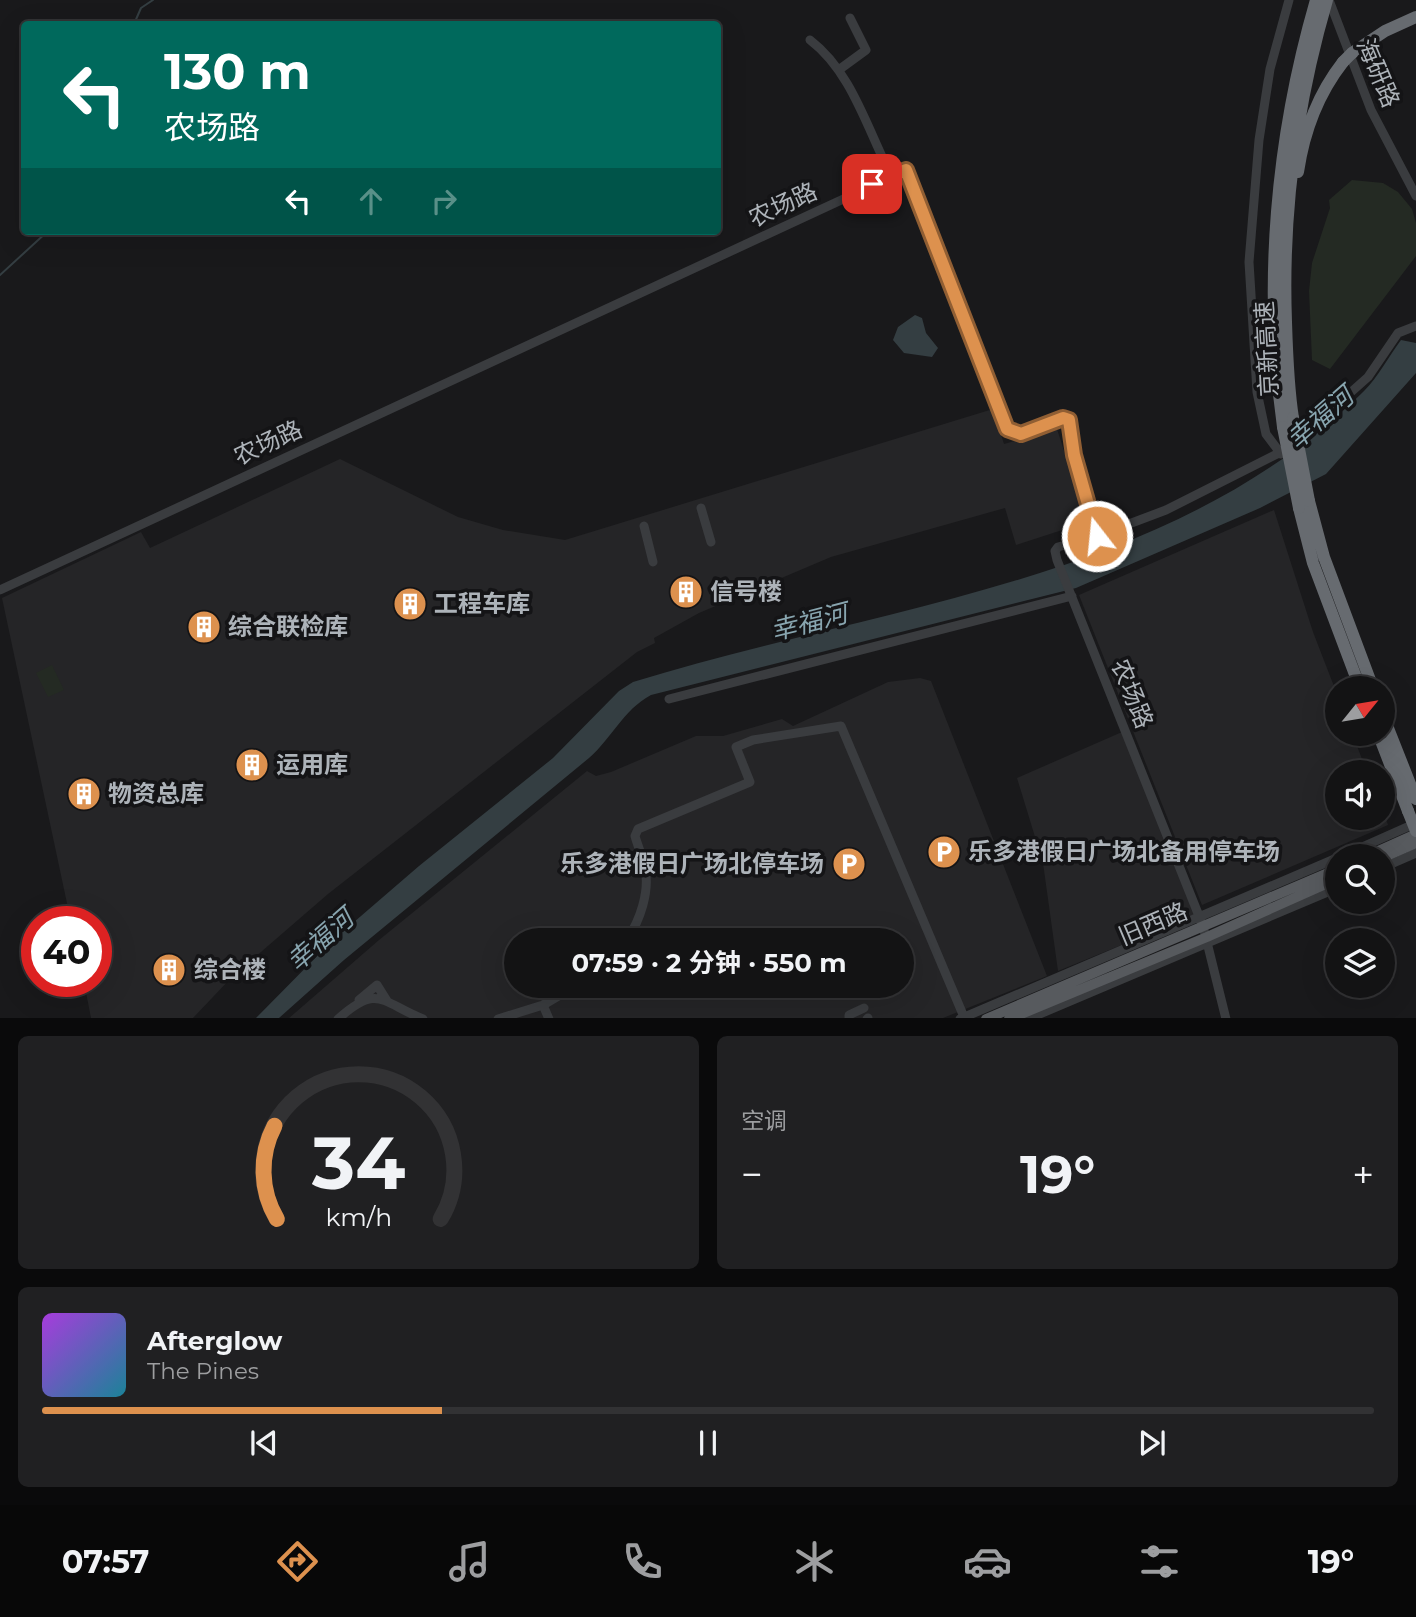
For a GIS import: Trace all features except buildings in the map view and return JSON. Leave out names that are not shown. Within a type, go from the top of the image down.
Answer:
[{"type":"highway","name":"京新高速","points":[[1288,423],[1285,280],[1292,153],[1328,0]]},
{"type":"highway","name":"京新高速","points":[[1314,2],[1283,150],[1276,209],[1276,352],[1312,563],[1355,676]]},
{"type":"highway","points":[[1285,280],[1291,254],[1297,175],[1307,130],[1322,93],[1348,57],[1385,31],[1416,17]]},
{"type":"highway","name":"京新高速","points":[[1304,505],[1369,676]]},
{"type":"highway","points":[[1383,746],[1416,833]]},
{"type":"highway","points":[[1395,746],[1416,799]]},
{"type":"main road","points":[[1393,844],[1416,833]]},
{"type":"main road","points":[[1395,852],[1416,843]]},
{"type":"main road","name":"旧西路","points":[[986,1018],[1202,922],[1325,874]]},
{"type":"main road","name":"旧西路","points":[[1009,1018],[1208,940],[1325,884]]},
{"type":"street","points":[[1281,454],[1266,434],[1257,392],[1249,262],[1259,139],[1270,69],[1289,0]]},
{"type":"street","name":"海研路","points":[[1328,0],[1371,110],[1416,196]]},
{"type":"street","points":[[840,69],[866,50],[850,18]]},
{"type":"street","points":[[810,40],[829,54],[840,69],[891,175],[906,170],[1007,429],[1021,434],[1063,418],[1069,420],[1074,455],[1097,536],[1166,510],[1281,454],[1368,377],[1398,333],[1416,326]]},
{"type":"street","name":"农场路","points":[[0,590],[891,175]]},
{"type":"street","points":[[701,509],[711,542]]},
{"type":"street","points":[[644,526],[653,562]]},
{"type":"street","name":"农场路","points":[[1097,536],[1058,547],[1055,551],[1057,561],[1202,922],[1226,1018]]},
{"type":"street","points":[[669,699],[1072,594]]},
{"type":"street","points":[[634,928],[645,894],[646,870],[635,835],[638,829],[750,782],[736,747],[753,740],[841,726],[962,1018],[1202,922],[1325,864]]},
{"type":"street","points":[[1369,844],[1416,823]]},
{"type":"street","points":[[1395,862],[1416,853]]},
{"type":"street","points":[[1028,1018],[1325,893]]},
{"type":"street","points":[[338,1018],[357,1002],[367,998],[387,1001],[423,1018]]},
{"type":"street","points":[[498,1018],[543,1005],[555,998]]},
{"type":"street","points":[[543,1005],[549,1018]]},
{"type":"street","points":[[849,1018],[849,1015],[864,1008]]},
{"type":"shaded area","points":[[1352,180],[1383,183],[1398,192],[1412,209],[1416,223],[1416,256],[1330,369],[1312,360],[1309,291],[1312,263],[1330,208],[1329,200]]},
{"type":"shaded area","points":[[915,315],[922,318],[926,333],[938,348],[932,357],[904,353],[893,340],[898,327]]},
{"type":"shaded area","points":[[1401,340],[1416,343],[1416,373],[1326,474],[1260,508],[1076,588],[651,695],[625,716],[589,758],[344,960],[279,1018],[256,1018],[332,941],[419,866],[553,758],[619,691],[633,682],[1019,580],[1113,547],[1203,507],[1287,455],[1364,391]]},
{"type":"shaded area","points":[[993,409],[1004,444],[1057,429],[1087,522],[1016,545],[1005,508],[831,557],[699,613],[654,638],[655,643],[637,652],[328,894],[231,978],[193,1018],[91,1018],[87,997],[112,997],[112,906],[68,906],[2,598],[141,532],[150,548],[340,459],[458,517],[503,530],[565,540]]},
{"type":"shaded area","points":[[1274,510],[1330,676],[1325,676],[1325,746],[1357,746],[1362,760],[1325,760],[1325,830],[1376,830],[1344,844],[1325,844],[1325,852],[1202,905],[1079,595]]},
{"type":"shaded area","points":[[52,665],[64,690],[48,697],[36,673]]},
{"type":"shaded area","points":[[920,678],[931,681],[1047,976],[943,1018],[289,1018],[379,940],[587,771],[596,776],[611,772],[696,736],[723,736],[782,719],[793,726],[888,682]]},
{"type":"shaded area","points":[[1122,732],[1195,915],[1058,971],[1043,863],[1017,778]]},
{"type":"waterway","points":[[135,21],[141,8],[153,0]]},
{"type":"waterway","points":[[0,275],[44,235]]},
{"type":"place","name":"信号楼","points":[[686,592]]},
{"type":"place","name":"工程车库","points":[[410,604]]},
{"type":"place","name":"综合联检库","points":[[204,627]]},
{"type":"place","name":"运用库","points":[[252,765]]},
{"type":"place","name":"物资总库","points":[[84,794]]},
{"type":"place","name":"乐多港假日广场北备用停车场","points":[[944,852]]},
{"type":"place","name":"乐多港假日广场北停车场","points":[[849,864]]},
{"type":"place","name":"综合楼","points":[[169,970]]},
{"type":"route","points":[[872,184],[906,170],[1007,429],[1021,434],[1063,418],[1069,420],[1074,455],[1097,536]]},
{"type":"water label","name":"幸福河","points":[[1320,418]]},
{"type":"water label","name":"幸福河","points":[[809,622]]},
{"type":"water label","name":"幸福河","points":[[320,940]]}]
